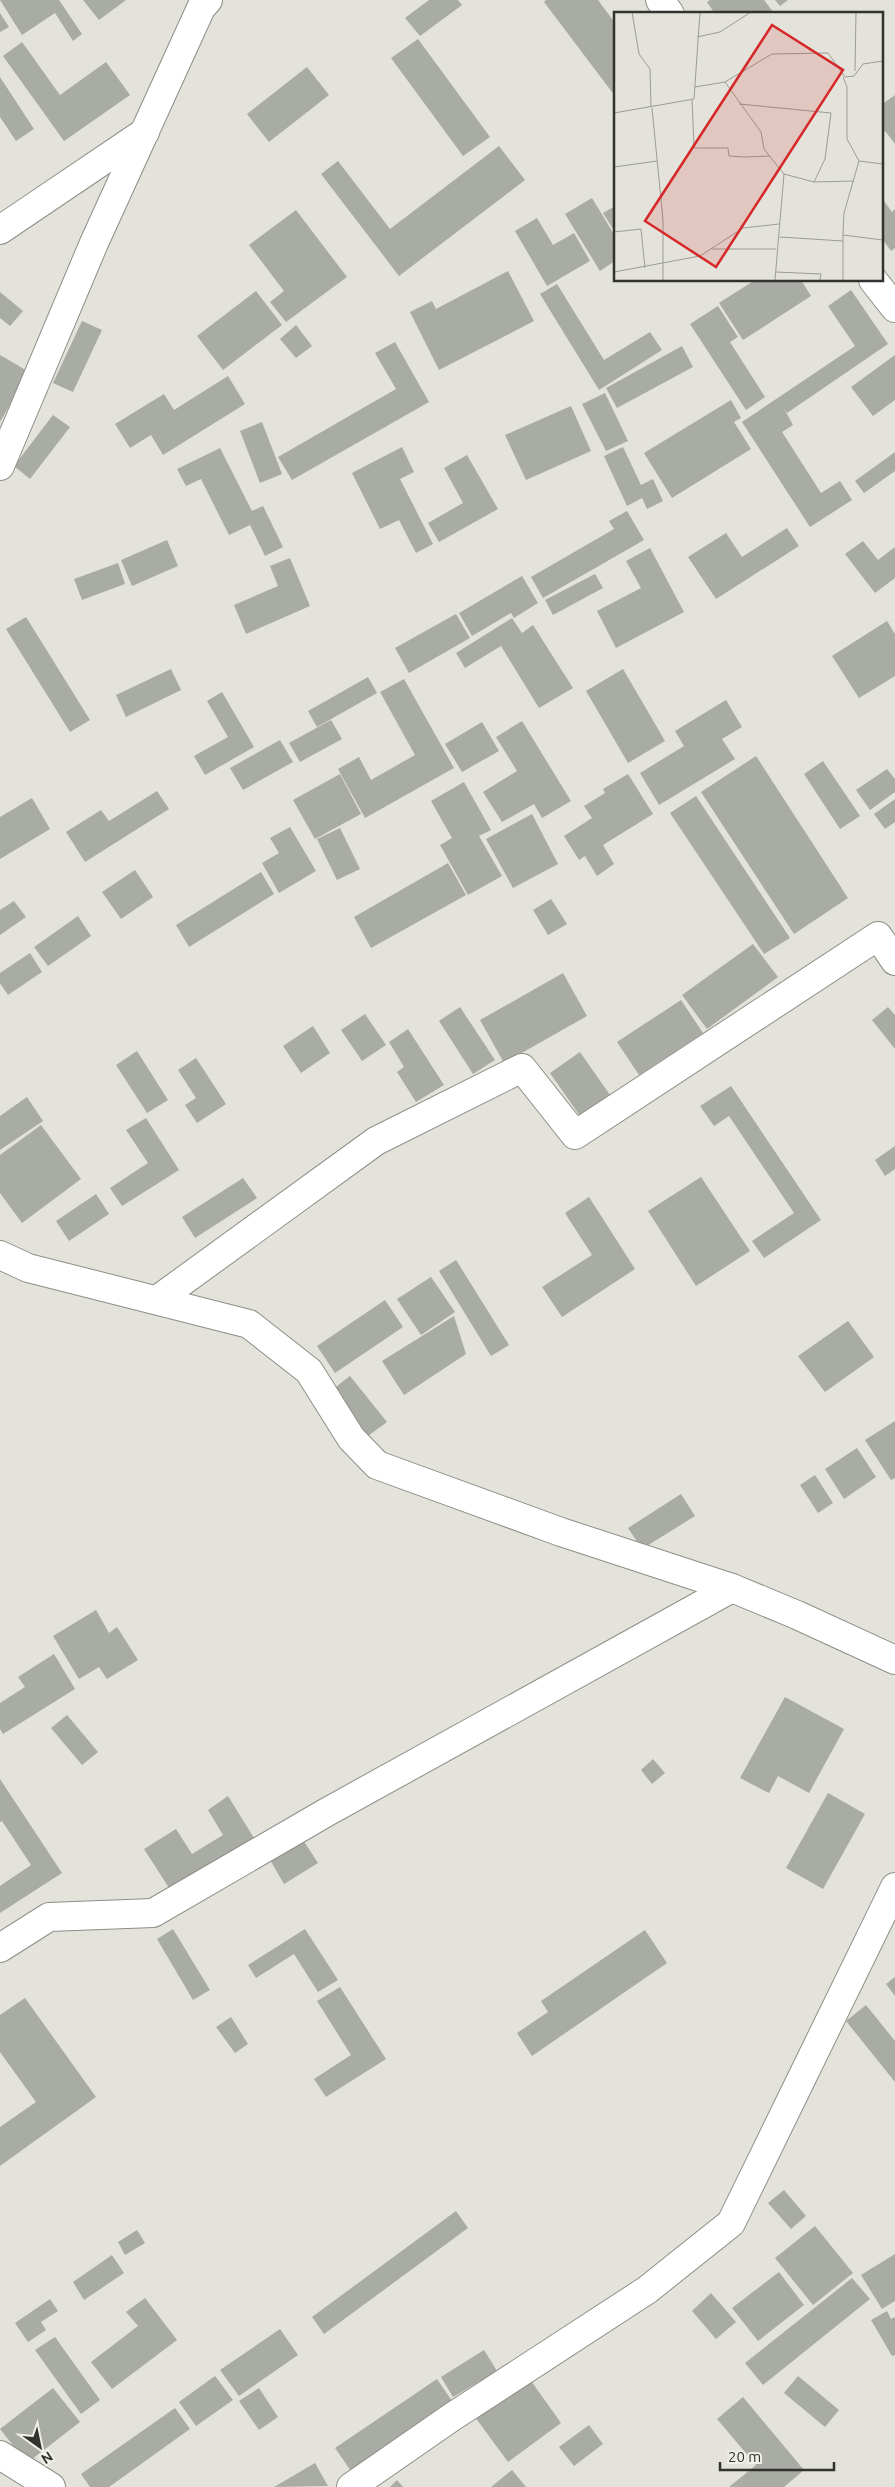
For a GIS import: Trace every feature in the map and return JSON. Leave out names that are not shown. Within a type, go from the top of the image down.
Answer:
[{"type":"street","points":[[0,466],[94,244],[201,8],[208,0]]},
{"type":"street","points":[[660,0],[669,12]]},
{"type":"street","points":[[0,230],[145,132]]},
{"type":"street","points":[[874,281],[895,308]]},
{"type":"street","points":[[157,1300],[376,1141],[522,1068],[575,1135],[878,936],[895,960]]},
{"type":"street","points":[[0,1255],[28,1268],[249,1324],[309,1371],[350,1438],[377,1465],[561,1532],[732,1588],[797,1615],[895,1660]]},
{"type":"street","points":[[0,1948],[49,1917],[153,1914],[327,1812],[732,1588]]},
{"type":"street","points":[[352,2487],[452,2417],[646,2290],[731,2224],[895,1887]]},
{"type":"street","points":[[0,2455],[51,2487]]},
{"type":"building","points":[[0,0],[59,0],[82,34],[73,41],[55,13],[22,35]]},
{"type":"building","points":[[83,0],[126,0],[99,20]]},
{"type":"building","points":[[429,0],[458,0],[462,5],[420,36],[405,18]]},
{"type":"building","points":[[546,0],[598,0],[614,22],[614,95],[544,2]]},
{"type":"building","points":[[710,0],[764,0],[773,12],[714,12],[707,2]]},
{"type":"building","points":[[775,0],[788,0],[780,6]]},
{"type":"building","points":[[0,13],[9,27],[0,32]]},
{"type":"building","points":[[418,39],[490,137],[463,156],[391,58]]},
{"type":"building","points":[[22,42],[60,95],[106,62],[130,95],[64,141],[3,56]]},
{"type":"building","points":[[307,67],[329,95],[269,142],[247,114]]},
{"type":"building","points":[[0,77],[34,129],[16,141],[0,117]]},
{"type":"building","points":[[895,95],[895,144],[885,131],[882,132],[882,104]]},
{"type":"building","points":[[499,146],[525,180],[399,276],[321,174],[338,161],[390,229]]},
{"type":"building","points":[[592,198],[614,234],[614,262],[600,271],[565,214]]},
{"type":"building","points":[[882,198],[892,212],[895,209],[895,248],[891,251],[882,238]]},
{"type":"building","points":[[614,207],[614,230],[603,213]]},
{"type":"building","points":[[296,210],[347,277],[286,322],[270,302],[284,291],[249,245]]},
{"type":"building","points":[[537,218],[553,245],[574,233],[590,261],[547,286],[515,231]]},
{"type":"building","points":[[508,271],[534,321],[439,370],[410,312],[432,301],[436,309]]},
{"type":"building","points":[[753,281],[802,281],[811,296],[743,340],[719,303]]},
{"type":"building","points":[[557,284],[604,360],[650,332],[662,350],[599,390],[540,294]]},
{"type":"building","points":[[851,290],[888,344],[787,413],[783,407],[793,425],[782,432],[821,493],[840,481],[852,500],[810,527],[742,422],[855,346],[828,306]]},
{"type":"building","points":[[256,291],[282,325],[223,370],[197,336]]},
{"type":"building","points":[[0,292],[23,311],[10,326],[0,318]]},
{"type":"building","points":[[718,306],[738,337],[730,342],[765,397],[746,410],[690,324]]},
{"type":"building","points":[[82,321],[102,330],[73,392],[53,383]]},
{"type":"building","points":[[296,325],[312,346],[296,358],[280,339]]},
{"type":"building","points":[[395,342],[429,402],[292,480],[278,457],[396,389],[375,353]]},
{"type":"building","points":[[682,346],[693,367],[617,408],[606,388]]},
{"type":"building","points":[[0,355],[29,372],[0,422]]},
{"type":"building","points":[[895,355],[895,400],[873,416],[851,387]]},
{"type":"building","points":[[228,376],[245,404],[163,455],[151,435],[130,448],[115,424],[164,394],[174,410]]},
{"type":"building","points":[[605,393],[628,441],[606,451],[582,404]]},
{"type":"building","points":[[731,400],[741,418],[734,422],[751,449],[672,498],[644,453]]},
{"type":"building","points":[[571,406],[591,451],[526,480],[505,435]]},
{"type":"building","points":[[53,415],[70,427],[30,479],[14,466]]},
{"type":"building","points":[[262,422],[282,474],[260,483],[240,431]]},
{"type":"building","points":[[402,447],[414,472],[400,479],[433,544],[416,553],[399,520],[380,529],[352,473]]},
{"type":"building","points":[[623,447],[641,485],[653,479],[663,501],[647,509],[642,498],[627,506],[604,456]]},
{"type":"building","points":[[220,448],[252,511],[263,506],[283,547],[265,556],[250,525],[229,535],[201,479],[186,486],[177,469]]},
{"type":"building","points":[[895,452],[895,471],[864,493],[855,481]]},
{"type":"building","points":[[467,455],[498,509],[439,542],[428,523],[463,503],[444,468]]},
{"type":"building","points":[[627,511],[644,540],[543,598],[531,577],[614,529],[609,521]]},
{"type":"building","points":[[787,528],[799,546],[716,599],[688,557],[726,533],[742,557]]},
{"type":"building","points":[[167,540],[178,566],[132,586],[121,560]]},
{"type":"building","points":[[863,541],[878,560],[895,547],[895,578],[875,593],[845,554]]},
{"type":"building","points":[[650,548],[684,612],[616,648],[597,611],[641,588],[626,561]]},
{"type":"building","points":[[290,558],[310,606],[246,634],[234,605],[278,586],[270,566]]},
{"type":"building","points":[[118,563],[125,584],[82,600],[74,579]]},
{"type":"building","points":[[595,574],[603,588],[553,615],[545,600]]},
{"type":"building","points":[[522,576],[538,603],[514,618],[511,613],[472,636],[459,613]]},
{"type":"building","points":[[456,614],[470,638],[409,673],[395,648]]},
{"type":"building","points":[[26,617],[90,720],[70,732],[6,629]]},
{"type":"building","points":[[512,618],[522,633],[533,625],[573,688],[539,708],[501,646],[465,668],[456,653]]},
{"type":"building","points":[[887,621],[895,634],[895,676],[859,698],[832,656]]},
{"type":"building","points":[[171,669],[181,690],[126,717],[116,695]]},
{"type":"building","points":[[623,669],[665,741],[628,763],[586,691]]},
{"type":"building","points":[[368,677],[377,693],[317,727],[308,711]]},
{"type":"building","points":[[404,679],[454,768],[365,818],[338,769],[359,757],[371,780],[415,755],[380,692]]},
{"type":"building","points":[[222,692],[254,747],[205,775],[194,756],[228,737],[207,701]]},
{"type":"building","points":[[726,700],[742,727],[722,739],[735,759],[659,805],[640,773],[684,746],[675,731]]},
{"type":"building","points":[[331,720],[342,739],[300,762],[289,743]]},
{"type":"building","points":[[522,721],[571,801],[542,818],[534,804],[502,822],[483,792],[517,771],[496,737]]},
{"type":"building","points":[[482,722],[499,751],[462,772],[445,744]]},
{"type":"building","points":[[280,740],[293,762],[243,790],[230,768]]},
{"type":"building","points":[[756,756],[848,898],[794,934],[701,792]]},
{"type":"building","points":[[823,761],[860,816],[840,829],[804,774]]},
{"type":"building","points":[[887,769],[895,779],[895,792],[870,810],[856,790]]},
{"type":"building","points":[[340,774],[361,814],[315,839],[293,800]]},
{"type":"building","points":[[628,774],[653,814],[603,845],[614,864],[597,876],[585,856],[579,860],[564,836],[592,818],[584,806],[605,793],[603,789]]},
{"type":"building","points":[[464,782],[491,830],[479,836],[502,876],[468,895],[440,845],[452,838],[431,801]]},
{"type":"building","points":[[157,791],[169,809],[85,862],[66,832],[101,810],[109,821]]},
{"type":"building","points":[[696,796],[790,938],[764,954],[670,813]]},
{"type":"building","points":[[32,798],[50,829],[0,859],[0,817]]},
{"type":"building","points":[[895,799],[895,822],[885,829],[874,814]]},
{"type":"building","points":[[532,814],[558,864],[513,888],[486,839]]},
{"type":"building","points":[[290,827],[316,871],[279,893],[262,863],[279,853],[270,838]]},
{"type":"building","points":[[340,828],[360,869],[337,880],[317,839]]},
{"type":"building","points":[[448,863],[466,895],[371,948],[354,917]]},
{"type":"building","points":[[135,870],[153,897],[121,919],[102,892]]},
{"type":"building","points":[[261,872],[274,894],[189,947],[176,925]]},
{"type":"building","points":[[551,899],[567,924],[548,935],[533,910]]},
{"type":"building","points":[[14,901],[26,917],[0,935],[0,910]]},
{"type":"building","points":[[78,916],[91,936],[48,966],[34,947]]},
{"type":"building","points":[[753,944],[778,977],[707,1029],[682,995]]},
{"type":"building","points":[[30,953],[42,972],[8,995],[0,983],[0,973]]},
{"type":"building","points":[[563,973],[587,1016],[504,1063],[480,1020]]},
{"type":"building","points":[[681,1000],[703,1033],[639,1075],[617,1042]]},
{"type":"building","points":[[460,1007],[495,1060],[473,1074],[439,1021]]},
{"type":"building","points":[[888,1007],[895,1015],[895,1049],[872,1020]]},
{"type":"building","points":[[365,1014],[386,1045],[362,1061],[341,1030]]},
{"type":"building","points":[[313,1026],[330,1053],[301,1073],[283,1046]]},
{"type":"building","points":[[408,1029],[444,1085],[416,1102],[397,1072],[404,1067],[389,1042]]},
{"type":"building","points":[[137,1051],[168,1100],[147,1113],[116,1065]]},
{"type":"building","points":[[580,1052],[610,1095],[580,1116],[550,1073]]},
{"type":"building","points":[[196,1058],[226,1104],[197,1123],[185,1105],[196,1098],[178,1070]]},
{"type":"building","points":[[731,1086],[821,1220],[764,1258],[752,1241],[794,1213],[729,1116],[714,1126],[700,1106]]},
{"type":"building","points":[[27,1097],[43,1121],[0,1150],[0,1116]]},
{"type":"building","points":[[146,1118],[179,1170],[122,1206],[110,1188],[148,1163],[126,1130]]},
{"type":"building","points":[[41,1125],[81,1179],[22,1223],[0,1193],[0,1155]]},
{"type":"building","points":[[895,1146],[895,1169],[885,1176],[875,1160]]},
{"type":"building","points":[[701,1177],[750,1251],[696,1286],[648,1211]]},
{"type":"building","points":[[243,1178],[257,1198],[195,1238],[182,1217]]},
{"type":"building","points":[[96,1194],[109,1214],[69,1241],[56,1221]]},
{"type":"building","points":[[589,1197],[635,1269],[562,1317],[542,1287],[592,1255],[565,1213]]},
{"type":"building","points":[[456,1260],[509,1345],[491,1356],[439,1271]]},
{"type":"building","points":[[431,1277],[455,1312],[421,1335],[397,1299]]},
{"type":"building","points":[[385,1300],[403,1327],[335,1373],[317,1346]]},
{"type":"building","points":[[454,1316],[466,1354],[404,1395],[382,1361]]},
{"type":"building","points":[[848,1321],[874,1357],[825,1392],[798,1356]]},
{"type":"building","points":[[350,1376],[387,1422],[368,1436],[332,1390]]},
{"type":"building","points":[[895,1421],[895,1478],[891,1480],[865,1440]]},
{"type":"building","points":[[857,1448],[876,1477],[844,1499],[825,1469]]},
{"type":"building","points":[[815,1475],[833,1503],[818,1513],[800,1485]]},
{"type":"building","points":[[681,1494],[695,1516],[642,1549],[628,1528]]},
{"type":"building","points":[[96,1610],[109,1633],[117,1627],[138,1660],[107,1679],[99,1667],[79,1679],[53,1636]]},
{"type":"building","points":[[54,1654],[75,1689],[3,1734],[0,1729],[0,1703],[25,1687],[18,1677]]},
{"type":"building","points":[[785,1697],[844,1729],[809,1793],[778,1776],[769,1793],[740,1778]]},
{"type":"building","points":[[67,1715],[98,1752],[82,1765],[51,1728]]},
{"type":"building","points":[[653,1759],[665,1773],[652,1784],[641,1770]]},
{"type":"building","points":[[0,1779],[62,1873],[0,1913],[0,1886],[31,1865],[2,1821],[0,1822]]},
{"type":"building","points":[[828,1793],[865,1814],[823,1889],[786,1868]]},
{"type":"building","points":[[228,1796],[254,1838],[171,1891],[144,1849],[176,1829],[192,1854],[223,1835],[208,1810]]},
{"type":"building","points":[[303,1840],[318,1863],[284,1884],[270,1860]]},
{"type":"building","points":[[173,1929],[210,1990],[193,2000],[157,1939]]},
{"type":"building","points":[[305,1929],[338,1980],[318,1992],[294,1954],[256,1978],[248,1965]]},
{"type":"building","points":[[645,1930],[667,1963],[532,2056],[517,2033],[548,2012],[541,2001]]},
{"type":"building","points":[[895,1977],[895,1996],[886,1984]]},
{"type":"building","points":[[340,1987],[386,2059],[326,2097],[314,2079],[351,2055],[317,2001]]},
{"type":"building","points":[[25,1998],[96,2097],[0,2166],[0,2127],[36,2102],[0,2052],[0,2015]]},
{"type":"building","points":[[866,2005],[895,2041],[895,2082],[846,2021]]},
{"type":"building","points":[[231,2017],[248,2044],[235,2053],[216,2027]]},
{"type":"building","points":[[784,2190],[806,2216],[791,2229],[768,2203]]},
{"type":"building","points":[[456,2211],[468,2228],[324,2334],[312,2317]]},
{"type":"building","points":[[815,2226],[853,2273],[813,2305],[775,2258]]},
{"type":"building","points":[[137,2230],[145,2243],[125,2255],[118,2242]]},
{"type":"building","points":[[895,2254],[895,2301],[882,2309],[861,2275]]},
{"type":"building","points":[[112,2255],[124,2273],[84,2300],[73,2282]]},
{"type":"building","points":[[779,2272],[804,2305],[758,2341],[732,2308]]},
{"type":"building","points":[[852,2278],[870,2299],[763,2385],[745,2363]]},
{"type":"building","points":[[711,2293],[736,2322],[716,2339],[692,2311]]},
{"type":"building","points":[[145,2298],[177,2340],[112,2389],[91,2362],[138,2326],[126,2312]]},
{"type":"building","points":[[50,2299],[58,2311],[41,2322],[46,2330],[28,2342],[15,2323]]},
{"type":"building","points":[[887,2311],[891,2319],[895,2317],[895,2355],[892,2356],[871,2320]]},
{"type":"building","points":[[280,2329],[298,2355],[239,2396],[220,2370]]},
{"type":"building","points":[[55,2337],[100,2400],[81,2414],[35,2350]]},
{"type":"building","points":[[484,2350],[497,2371],[453,2397],[441,2377]]},
{"type":"building","points":[[215,2376],[233,2400],[196,2426],[179,2402]]},
{"type":"building","points":[[798,2376],[839,2410],[825,2427],[784,2393]]},
{"type":"building","points":[[529,2378],[561,2423],[508,2462],[475,2417]]},
{"type":"building","points":[[437,2379],[452,2401],[351,2471],[335,2448]]},
{"type":"building","points":[[53,2388],[80,2422],[27,2463],[0,2429]]},
{"type":"building","points":[[259,2388],[278,2417],[259,2430],[239,2401]]},
{"type":"building","points":[[743,2397],[804,2470],[784,2487],[729,2487],[756,2465],[717,2419]]},
{"type":"building","points":[[175,2408],[190,2429],[109,2487],[90,2487],[81,2474]]},
{"type":"building","points":[[589,2425],[603,2444],[574,2466],[559,2447]]},
{"type":"building","points":[[315,2463],[328,2486],[274,2487]]},
{"type":"building","points":[[512,2470],[526,2487],[491,2487]]},
{"type":"building","points":[[397,2480],[403,2487],[390,2487]]}]
